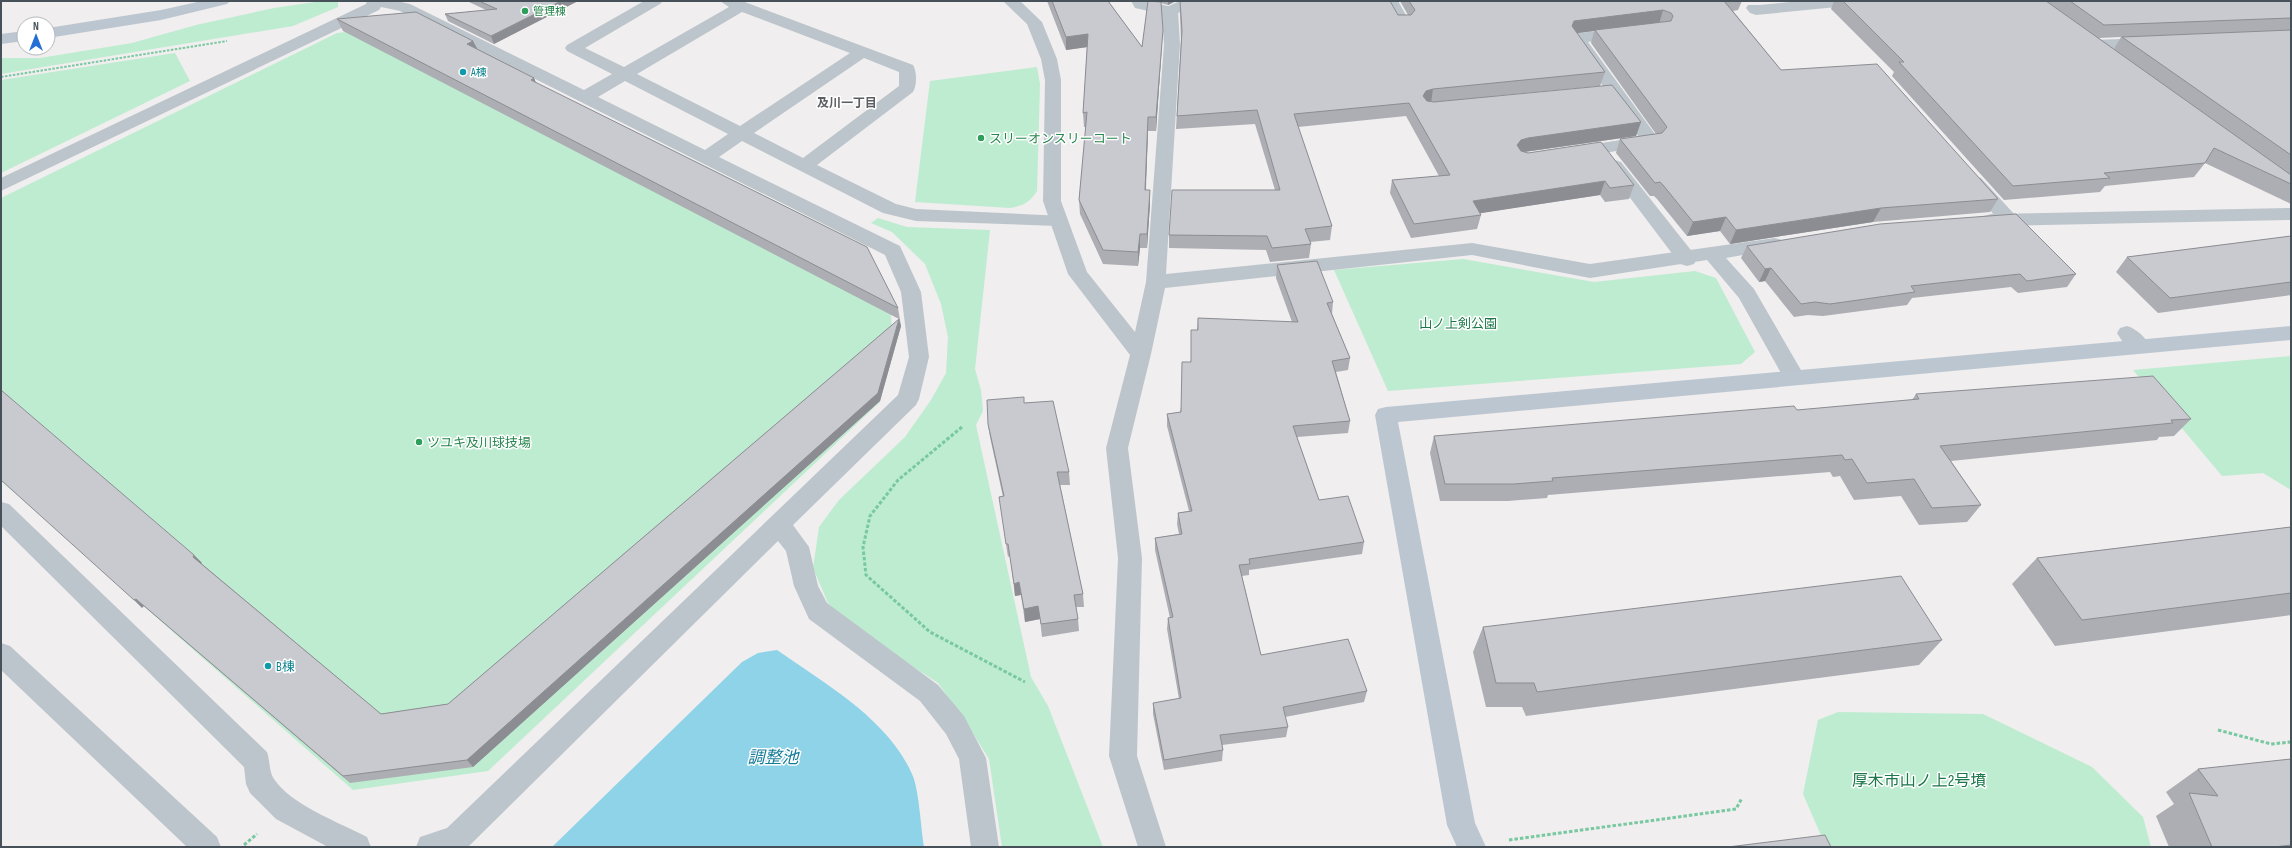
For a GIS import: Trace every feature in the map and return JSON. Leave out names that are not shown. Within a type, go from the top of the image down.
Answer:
[{"type":"street","points":[[56,32],[162,15],[222,1]]},
{"type":"street","points":[[1,185],[373,7],[375,1]]},
{"type":"street","points":[[388,1],[387,5],[404,7],[893,251],[910,292],[919,357],[908,399],[456,839],[430,847]]},
{"type":"street","points":[[655,1],[573,48],[890,209],[916,215],[1057,220]]},
{"type":"street","points":[[1011,1],[1034,22],[1049,59],[1053,80],[1052,201],[1057,220],[1078,274],[1141,354]]},
{"type":"street","points":[[1139,1],[1141,5],[1170,11],[1193,1]]},
{"type":"street","points":[[1390,1],[1403,24]]},
{"type":"street","points":[[1754,8],[1756,10],[1847,1]]},
{"type":"street","points":[[585,97],[625,75],[734,4],[907,69],[907,88],[804,166]]},
{"type":"street","points":[[1152,847],[1123,756],[1130,558],[1117,448],[1141,354],[1156,282],[1172,44],[1170,11]]},
{"type":"street","points":[[1563,154],[1651,141],[1605,92],[1609,82],[1577,38],[1636,33]]},
{"type":"street","points":[[1,39],[16,37]]},
{"type":"street","points":[[2111,58],[2085,40],[2163,42]]},
{"type":"street","points":[[705,158],[862,52]]},
{"type":"street","points":[[1602,149],[1686,259]]},
{"type":"street","points":[[1962,167],[2008,219]]},
{"type":"street","points":[[1975,220],[2291,214]]},
{"type":"street","points":[[1156,282],[1472,249],[1590,271],[1686,259],[1796,241]]},
{"type":"street","points":[[1712,254],[1747,294],[1794,377]]},
{"type":"street","points":[[1472,846],[1461,825],[1386,415],[1794,377],[2133,340],[2291,333]]},
{"type":"street","points":[[1,511],[257,760],[260,784],[286,810],[357,847]]},
{"type":"street","points":[[779,525],[797,547],[806,586],[818,611],[929,693],[955,725],[972,758],[985,847]]},
{"type":"street","points":[[1,654],[207,847]]},
{"type":"path","points":[[1,77],[232,40]]},
{"type":"path","points":[[962,427],[898,480],[870,516],[863,547],[866,575],[930,632],[1025,682]]},
{"type":"path","points":[[2218,730],[2272,744],[2291,742]]},
{"type":"path","points":[[1472,846],[1736,809],[1742,798]]},
{"type":"green space","points":[[322,1],[338,1],[338,7],[293,26],[1,74],[1,58],[40,58],[132,43],[196,25],[274,8]]},
{"type":"green space","name":"ツユキ及川球技場","points":[[413,25],[890,295],[893,352],[880,402],[488,771],[353,790],[1,481],[1,198],[337,33]]},
{"type":"green space","points":[[175,53],[190,81],[1,173],[1,80]]},
{"type":"green space","name":"スリーオンスリーコート","points":[[1037,67],[1040,84],[1037,191],[1032,198],[1022,205],[1010,208],[915,202],[930,81]]},
{"type":"green space","points":[[878,218],[907,227],[990,230],[975,369],[981,390],[983,411],[976,425],[1031,677],[1048,706],[1103,847],[1002,847],[989,759],[969,727],[938,683],[848,624],[828,603],[813,568],[819,527],[839,500],[905,437],[931,400],[946,373],[948,337],[941,304],[925,264],[892,232],[871,223]]},
{"type":"green space","name":"山ノ上剣公園","points":[[1463,259],[1594,282],[1695,271],[1716,278],[1755,352],[1741,364],[1388,391],[1334,270]]},
{"type":"green space","points":[[2291,356],[2291,490],[2263,473],[2222,476],[2133,370]]},
{"type":"green space","name":"厚木市山ノ上2号墳","points":[[1838,712],[1983,714],[2092,767],[2143,817],[2151,847],[1826,847],[1803,794],[1818,720]]},
{"type":"water","name":"調整池","points":[[777,650],[834,689],[871,719],[901,754],[914,780],[924,847],[552,847],[742,662],[758,653]]},
{"type":"building","name":"管理棟","points":[[479,1],[561,1],[491,36],[445,14],[497,9]]},
{"type":"building","points":[[1052,1],[1108,1],[1142,47],[1148,1],[1161,2],[1163,30],[1156,117],[1148,117],[1145,190],[1150,190],[1147,234],[1140,234],[1138,252],[1103,250],[1079,200],[1087,112],[1083,113],[1088,34],[1066,37]]},
{"type":"building","points":[[1180,1],[1390,1],[1398,15],[1411,15],[1415,10],[1409,1],[1724,1],[1781,70],[1877,64],[1998,199],[1881,208],[1736,230],[1726,217],[1693,222],[1663,185],[1660,182],[1655,183],[1620,139],[1662,133],[1667,127],[1595,30],[1671,21],[1673,16],[1671,13],[1663,10],[1574,21],[1572,26],[1605,72],[1433,89],[1426,91],[1423,96],[1427,101],[1434,102],[1612,85],[1641,122],[1528,138],[1521,140],[1517,145],[1521,151],[1528,153],[1601,142],[1634,185],[1610,188],[1605,181],[1473,201],[1481,215],[1414,224],[1392,180],[1450,175],[1409,103],[1294,114],[1332,226],[1305,229],[1311,244],[1272,248],[1267,236],[1169,235],[1172,190],[1280,190],[1257,110],[1177,116],[1182,31]]},
{"type":"building","points":[[1843,1],[2046,1],[2291,175],[2291,184],[2214,148],[2205,163],[2104,173],[2110,178],[2013,186],[1899,62],[1904,62]]},
{"type":"building","points":[[2070,1],[2291,1],[2291,18],[2104,25]]},
{"type":"building","points":[[416,12],[473,41],[467,44],[534,78],[531,80],[867,247],[898,308],[337,19]]},
{"type":"building","points":[[2291,30],[2291,155],[2122,37]]},
{"type":"building","points":[[2016,214],[2076,274],[2027,281],[2020,274],[1911,286],[1915,292],[1830,304],[1815,302],[1801,304],[1771,268],[1765,269],[1747,246],[1880,224]]},
{"type":"building","points":[[2291,236],[2291,282],[2170,298],[2127,257]]},
{"type":"building","points":[[1317,261],[1333,302],[1327,303],[1350,358],[1332,361],[1350,421],[1293,426],[1319,500],[1348,496],[1364,542],[1249,559],[1250,564],[1239,565],[1261,655],[1348,639],[1367,691],[1283,707],[1288,727],[1220,735],[1223,750],[1164,760],[1153,703],[1181,698],[1168,618],[1173,617],[1155,538],[1182,534],[1178,513],[1192,511],[1167,414],[1181,412],[1182,362],[1191,362],[1191,330],[1198,330],[1198,318],[1298,322],[1277,265]]},
{"type":"building","points":[[899,319],[878,393],[467,760],[343,776],[136,599],[134,600],[1,480],[1,390],[194,555],[193,557],[381,714],[448,704]]},
{"type":"building","points":[[2153,376],[2191,419],[2171,420],[2173,423],[1940,446],[1981,505],[1932,508],[1914,479],[1867,483],[1852,459],[1845,460],[1842,455],[1552,478],[1553,481],[1514,484],[1445,484],[1434,436],[1794,406],[1797,410],[1919,399],[1916,394]]},
{"type":"building","points":[[1024,397],[1024,403],[1053,401],[1069,472],[1057,472],[1083,594],[1074,595],[1078,619],[1041,624],[1038,606],[1024,609],[1019,582],[1014,584],[999,497],[1004,496],[988,424],[987,400]]},
{"type":"building","points":[[2291,527],[2291,593],[2082,620],[2037,558]]},
{"type":"building","points":[[1901,576],[1942,640],[1537,692],[1534,683],[1496,683],[1483,627]]},
{"type":"building","points":[[2291,759],[2291,845],[2274,847],[2212,847],[2189,793],[2218,796],[2198,769]]},
{"type":"building","points":[[1825,835],[1831,847],[1728,847]]},
{"type":"place","name":"管理棟","points":[[525,11]]},
{"type":"place","name":"A棟","points":[[463,72]]},
{"type":"place","name":"スリーオンスリーコート","points":[[981,138]]},
{"type":"place","name":"ツユキ及川球技場","points":[[419,442]]},
{"type":"place","name":"B棟","points":[[268,666]]},
{"type":"district","name":"及川一丁目","points":[[847,103]]}]
